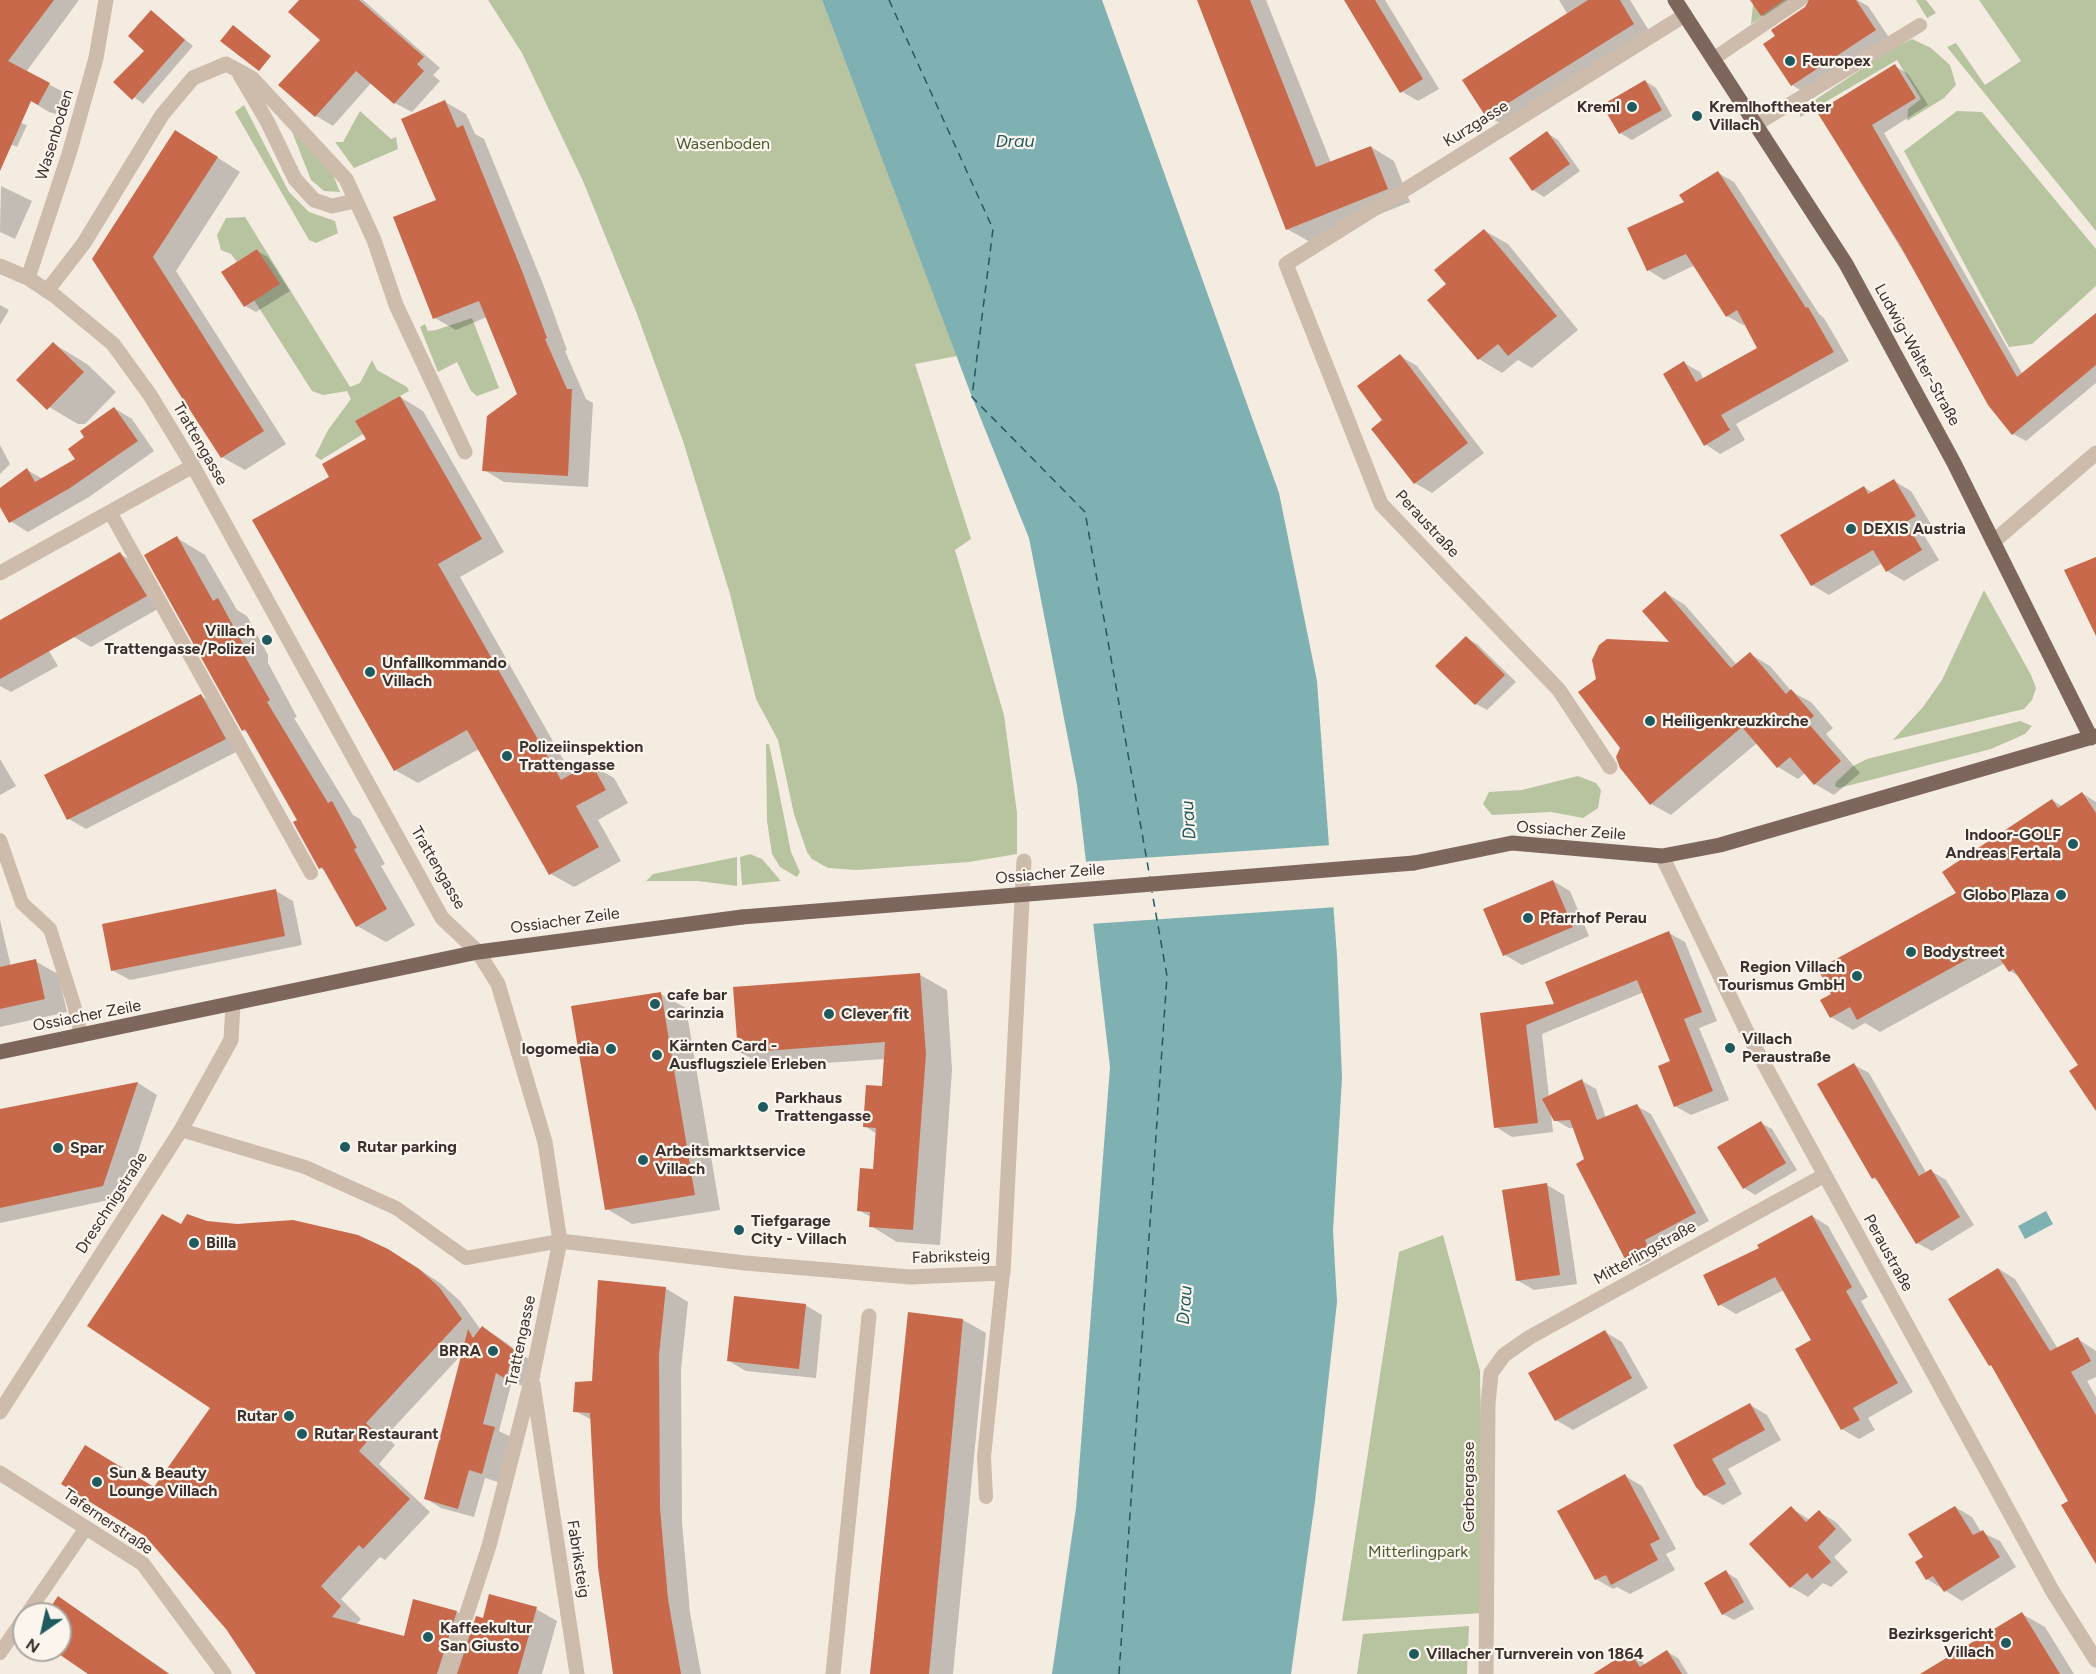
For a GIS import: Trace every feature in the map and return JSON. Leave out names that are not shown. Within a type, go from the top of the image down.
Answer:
[{"type":"main road","name":"Ludwig-Walter-Straße","points":[[1675,0],[1846,264],[1936,428],[2094,740]]},
{"type":"main road","name":"Ossiacher Zeile","points":[[0,1052],[478,952],[742,916],[1414,863],[1512,843],[1662,856],[1720,845],[2094,740]]},
{"type":"street","name":"Wasenboden","points":[[28,278],[69,154],[96,58],[106,0]]},
{"type":"street","name":"Kurzgasse","points":[[1286,264],[1685,15]]},
{"type":"street","points":[[47,291],[84,243],[162,116],[193,78],[226,64],[252,78],[317,145],[346,179],[374,240],[396,304],[465,452]]},
{"type":"street","points":[[237,70],[267,121],[295,179],[314,200],[332,206],[355,201]]},
{"type":"street","name":"Peraustraße","points":[[1286,264],[1382,504],[1559,690],[1610,767]]},
{"type":"street","name":"Trattengasse","points":[[0,266],[28,278],[47,291],[112,344],[150,395],[193,466],[442,918],[478,952],[498,984],[545,1142],[560,1242],[532,1378],[489,1546],[447,1674]]},
{"type":"street","points":[[1993,542],[2096,453]]},
{"type":"street","points":[[0,573],[193,466]]},
{"type":"street","name":"Peraustraße","points":[[1662,856],[1750,1040],[2053,1592],[2096,1660]]},
{"type":"street","name":"Fabriksteig","points":[[560,1242],[745,1263],[910,1276],[1002,1273],[1024,861]]},
{"type":"street","name":"Dreschnigstraße","points":[[0,1412],[181,1130],[231,1040],[233,1005]]},
{"type":"street","name":"Mitterlingstraße","points":[[1491,1373],[1504,1355],[1530,1336],[1825,1175]]},
{"type":"street","points":[[833,1674],[869,1316]]},
{"type":"street","name":"Gerbergasse","points":[[1486,1674],[1488,1404],[1491,1373]]},
{"type":"street","name":"Fabriksteig","points":[[532,1378],[577,1674]]},
{"type":"street","name":"Tafernerstraße","points":[[0,1473],[143,1564],[224,1674]]},
{"type":"lane","points":[[1713,59],[1800,0]]},
{"type":"lane","points":[[1757,124],[1920,25]]},
{"type":"lane","points":[[110,512],[311,873]]},
{"type":"lane","points":[[0,840],[22,903],[51,929],[81,1036]]},
{"type":"lane","points":[[181,1130],[305,1167],[396,1208],[466,1258],[560,1242]]},
{"type":"lane","points":[[986,1497],[984,1457],[1002,1273]]},
{"type":"lane","points":[[35,1602],[86,1528]]},
{"type":"lane","points":[[0,1653],[12,1636]]},
{"type":"green space","name":"Wasenboden","points":[[488,0],[822,0],[957,356],[915,364],[971,539],[955,550],[1004,715],[1017,813],[1017,854],[969,862],[857,870],[828,868],[812,859],[807,852],[794,814],[778,740],[756,699],[730,594],[683,441],[637,314],[583,181],[522,53]]},
{"type":"green space","points":[[1761,0],[1790,0],[1751,24],[1753,5]]},
{"type":"green space","points":[[1916,0],[1926,0],[1936,13],[1927,18]]},
{"type":"green space","points":[[1979,0],[2096,0],[2096,231],[1947,47],[1956,43],[1985,85],[2021,61]]},
{"type":"green space","points":[[1912,39],[1931,48],[1950,65],[1956,85],[1944,98],[1907,121],[1908,109],[1921,99],[1897,60],[1800,117],[1800,110],[1890,50]]},
{"type":"green space","points":[[244,105],[289,192],[309,212],[335,221],[338,233],[316,243],[309,240],[235,112]]},
{"type":"green space","points":[[360,111],[391,139],[396,137],[398,149],[354,168],[335,142],[343,142]]},
{"type":"green space","points":[[1957,111],[1982,112],[2096,249],[2096,286],[2032,344],[2009,347],[1904,151]]},
{"type":"green space","points":[[291,129],[331,170],[340,192],[324,191],[311,180]]},
{"type":"green space","points":[[245,217],[350,387],[360,383],[372,360],[377,370],[407,387],[409,391],[356,421],[363,434],[321,460],[315,456],[328,430],[351,399],[347,391],[323,395],[312,391],[254,300],[279,284],[257,249],[237,262],[231,254],[221,250],[217,235],[226,218]]},
{"type":"green space","points":[[472,318],[499,388],[477,396],[471,391],[457,362],[438,372],[420,327],[425,324],[428,331],[436,330]]},
{"type":"green space","points":[[1984,590],[2031,675],[2036,688],[2032,700],[2024,709],[1893,740],[1923,707],[1942,680]]},
{"type":"green space","points":[[2020,721],[2032,726],[2025,734],[1991,749],[1839,788],[1835,786],[1836,782],[1853,766],[1867,759]]},
{"type":"green space","points":[[766,744],[769,744],[791,852],[800,872],[797,877],[780,867],[772,854],[767,821]]},
{"type":"green space","points":[[1578,776],[1596,783],[1601,790],[1598,808],[1583,818],[1551,812],[1492,815],[1483,804],[1489,792],[1522,790]]},
{"type":"green space","points":[[750,854],[762,859],[781,881],[742,885],[740,857]]},
{"type":"green space","points":[[737,857],[737,886],[698,881],[646,881],[653,874]]},
{"type":"green space","name":"Mitterlingpark","points":[[1443,1235],[1480,1371],[1484,1613],[1342,1621],[1399,1252]]},
{"type":"green space","name":"Villacher Turnverein von 1864","points":[[1469,1626],[1467,1674],[1357,1674],[1363,1634]]},
{"type":"water","name":"Drau","points":[[822,0],[1102,0],[1279,493],[1317,681],[1337,956],[1342,1078],[1333,1231],[1337,1302],[1315,1501],[1291,1674],[1052,1674],[1076,1508],[1110,1067],[1077,785],[1029,538],[972,397]]},
{"type":"water","points":[[2046,1211],[2053,1224],[2025,1239],[2018,1226]]},
{"type":"pier","points":[[1332,845],[1337,907],[1090,924],[1083,862]]},
{"type":"building","points":[[0,0],[54,0],[8,61],[50,83],[38,105],[31,101],[0,171]]},
{"type":"building","points":[[299,0],[359,0],[424,57],[417,64],[424,71],[394,104],[356,71],[315,117],[278,85],[320,40],[288,12]]},
{"type":"building","points":[[1197,0],[1250,0],[1316,167],[1371,146],[1388,189],[1286,230]]},
{"type":"building","points":[[1344,0],[1375,0],[1423,79],[1400,93]]},
{"type":"building","points":[[1588,0],[1620,0],[1634,24],[1486,117],[1462,80]]},
{"type":"building","points":[[1750,0],[1784,0],[1761,16]]},
{"type":"building","points":[[1809,0],[1856,0],[1876,30],[1791,86],[1763,44],[1775,36],[1771,30],[1805,7]]},
{"type":"building","points":[[151,10],[185,40],[132,100],[113,82],[144,51],[128,36]]},
{"type":"building","points":[[233,25],[271,56],[259,71],[220,41]]},
{"type":"building","points":[[1895,64],[1916,98],[1872,125],[2017,377],[2096,313],[2096,365],[2012,435],[1988,405],[1900,245],[1817,112]]},
{"type":"building","name":"Kreml","points":[[1645,80],[1662,110],[1619,134],[1602,105]]},
{"type":"building","points":[[445,100],[457,128],[463,125],[522,271],[547,338],[545,339],[567,389],[572,389],[568,476],[482,471],[487,416],[517,394],[479,301],[433,319],[393,217],[436,200],[401,119]]},
{"type":"building","points":[[175,130],[218,157],[153,257],[264,431],[221,458],[92,259]]},
{"type":"building","points":[[1547,131],[1570,164],[1532,191],[1509,158]]},
{"type":"building","points":[[1718,171],[1806,308],[1808,307],[1834,352],[1721,415],[1730,430],[1704,446],[1663,374],[1684,361],[1696,382],[1757,348],[1737,310],[1726,317],[1686,254],[1647,271],[1627,228],[1684,202],[1679,195]]},
{"type":"building","points":[[1484,229],[1557,316],[1508,356],[1498,344],[1478,360],[1427,300],[1446,284],[1434,270]]},
{"type":"building","points":[[257,249],[280,284],[244,307],[221,272]]},
{"type":"building","points":[[53,342],[84,372],[47,410],[16,380]]},
{"type":"building","points":[[1400,354],[1468,443],[1414,484],[1371,429],[1382,420],[1357,386]]},
{"type":"building","points":[[400,396],[482,539],[438,564],[561,780],[591,763],[606,790],[576,806],[599,847],[549,875],[467,730],[394,771],[252,520],[329,477],[322,464],[366,439],[355,421]]},
{"type":"building","points":[[114,407],[138,441],[70,488],[9,523],[0,507],[0,488],[27,468],[35,482],[75,459],[68,449],[84,437],[80,431]]},
{"type":"building","name":"DEXIS Austria","points":[[1894,479],[1916,516],[1906,522],[1922,550],[1886,572],[1873,550],[1811,586],[1780,535],[1864,486],[1868,494]]},
{"type":"building","points":[[177,536],[213,601],[218,598],[243,644],[239,646],[270,700],[267,702],[328,803],[332,801],[357,848],[354,849],[387,909],[356,927],[322,867],[319,869],[293,822],[297,820],[245,729],[242,731],[144,555]]},
{"type":"building","points":[[120,552],[147,596],[0,679],[0,620]]},
{"type":"building","points":[[2096,557],[2096,636],[2064,570]]},
{"type":"building","points":[[1665,591],[1731,668],[1750,652],[1786,694],[1791,689],[1814,716],[1807,722],[1841,761],[1814,785],[1790,757],[1777,768],[1742,727],[1650,805],[1620,768],[1616,757],[1620,748],[1578,692],[1596,679],[1592,660],[1599,645],[1607,639],[1669,642],[1642,611]]},
{"type":"building","points":[[1466,636],[1505,675],[1475,705],[1435,666]]},
{"type":"building","points":[[201,694],[226,739],[67,820],[44,775]]},
{"type":"building","points":[[2082,792],[2096,813],[2096,1111],[2069,1071],[2078,1065],[2013,969],[2009,972],[1991,946],[1857,1020],[1850,1007],[1830,1018],[1820,1000],[1831,994],[1818,969],[1956,893],[1942,872],[2052,799],[2058,808]]},
{"type":"building","name":"Pfarrhof Perau","points":[[1553,880],[1573,927],[1503,956],[1483,909]]},
{"type":"building","points":[[276,889],[285,936],[111,971],[102,924]]},
{"type":"building","points":[[1669,931],[1702,1012],[1684,1019],[1713,1091],[1674,1107],[1658,1066],[1670,1061],[1637,980],[1526,1025],[1538,1123],[1494,1128],[1480,1013],[1554,1004],[1545,982]]},
{"type":"building","points":[[36,959],[45,999],[0,1009],[0,967]]},
{"type":"building","points":[[920,973],[926,1054],[913,1230],[869,1227],[870,1212],[857,1211],[860,1168],[873,1169],[876,1128],[863,1127],[866,1085],[882,1086],[885,1042],[738,1053],[733,987]]},
{"type":"building","points":[[661,992],[695,1195],[605,1210],[571,1006]]},
{"type":"building","points":[[1854,1063],[1919,1176],[1931,1169],[1960,1217],[1916,1244],[1875,1177],[1872,1179],[1817,1084]]},
{"type":"building","points":[[1582,1079],[1597,1120],[1637,1104],[1696,1213],[1645,1240],[1648,1247],[1625,1259],[1576,1164],[1584,1159],[1570,1120],[1554,1121],[1542,1099]]},
{"type":"building","name":"Spar","points":[[138,1082],[103,1186],[0,1208],[0,1109]]},
{"type":"building","points":[[1761,1121],[1786,1163],[1743,1189],[1717,1147]]},
{"type":"building","points":[[1547,1183],[1560,1275],[1516,1281],[1502,1190]]},
{"type":"building","name":"Rutar","points":[[162,1214],[181,1224],[187,1214],[207,1221],[237,1224],[293,1220],[358,1235],[388,1249],[419,1269],[439,1287],[462,1319],[366,1423],[375,1432],[359,1451],[410,1499],[363,1549],[359,1545],[321,1586],[341,1606],[332,1617],[404,1636],[413,1599],[457,1611],[437,1674],[256,1674],[226,1629],[145,1536],[61,1484],[85,1445],[154,1487],[210,1408],[87,1326]]},
{"type":"building","points":[[1812,1215],[1852,1287],[1846,1291],[1898,1383],[1853,1408],[1860,1420],[1841,1430],[1795,1349],[1811,1340],[1775,1277],[1718,1306],[1703,1275],[1759,1248],[1757,1245]]},
{"type":"building","points":[[1998,1268],[2050,1351],[2078,1337],[2091,1361],[2071,1372],[2096,1415],[2096,1564],[2061,1505],[2068,1501],[1991,1365],[1989,1366],[1948,1299]]},
{"type":"building","points":[[598,1280],[666,1287],[659,1355],[660,1508],[668,1599],[681,1674],[613,1674],[598,1567],[590,1413],[573,1412],[575,1382],[592,1381]]},
{"type":"building","points":[[734,1296],[806,1304],[799,1369],[727,1361]]},
{"type":"building","points":[[908,1312],[963,1319],[929,1674],[870,1674]]},
{"type":"building","points":[[482,1326],[514,1350],[506,1379],[496,1373],[483,1424],[495,1427],[482,1474],[469,1470],[458,1509],[424,1499],[468,1329],[473,1338]]},
{"type":"building","points":[[1605,1330],[1632,1378],[1555,1421],[1528,1373]]},
{"type":"building","points":[[1750,1403],[1765,1430],[1712,1459],[1726,1484],[1704,1496],[1696,1487],[1673,1445]]},
{"type":"building","points":[[1625,1474],[1660,1539],[1650,1544],[1658,1560],[1611,1585],[1606,1575],[1595,1580],[1557,1511]]},
{"type":"building","points":[[1791,1506],[1806,1522],[1819,1510],[1836,1529],[1818,1547],[1831,1562],[1812,1579],[1807,1573],[1790,1588],[1749,1544]]},
{"type":"building","points":[[1955,1506],[1973,1535],[1983,1530],[2000,1557],[1944,1592],[1933,1576],[1926,1580],[1915,1562],[1923,1557],[1908,1534]]},
{"type":"building","points":[[1726,1570],[1744,1602],[1722,1615],[1704,1583]]},
{"type":"building","points":[[489,1594],[537,1607],[518,1674],[457,1674],[476,1616],[483,1618]]},
{"type":"building","points":[[58,1596],[67,1602],[54,1602]]},
{"type":"building","points":[[72,1606],[169,1674],[88,1674],[70,1662]]},
{"type":"building","name":"Bezirksgericht Villach","points":[[2022,1612],[2060,1674],[1920,1674]]},
{"type":"building","points":[[1667,1650],[1682,1674],[1593,1674],[1629,1651],[1640,1667]]},
{"type":"ferry route","points":[[889,0],[993,229],[972,397],[1085,512],[1150,878]]},
{"type":"ferry route","points":[[1119,1674],[1167,976],[1152,892]]},
{"type":"place","name":"Feuropex","points":[[1790,61]]},
{"type":"place","name":"Kreml","points":[[1632,107]]},
{"type":"place","name":"Kremlhoftheater Villach","points":[[1697,116]]},
{"type":"place","name":"DEXIS Austria","points":[[1851,529]]},
{"type":"place","name":"Villach Trattengasse/Polizei","points":[[267,640]]},
{"type":"place","name":"Unfallkommando Villach","points":[[370,672]]},
{"type":"place","name":"Heiligenkreuzkirche","points":[[1650,721]]},
{"type":"place","name":"Polizeiinspektion Trattengasse","points":[[507,756]]},
{"type":"place","name":"Indoor-GOLF Andreas Fertala","points":[[2073,844]]},
{"type":"place","name":"Globo Plaza","points":[[2061,895]]},
{"type":"place","name":"Pfarrhof Perau","points":[[1528,918]]},
{"type":"place","name":"Bodystreet","points":[[1911,952]]},
{"type":"place","name":"Region Villach Tourismus GmbH","points":[[1857,976]]},
{"type":"place","name":"cafe bar carinzia","points":[[655,1004]]},
{"type":"place","name":"Clever fit","points":[[829,1014]]},
{"type":"place","name":"Villach Peraustraße","points":[[1730,1048]]},
{"type":"place","name":"logomedia","points":[[611,1049]]},
{"type":"place","name":"Kärnten Card - Ausflugsziele Erleben","points":[[657,1055]]},
{"type":"place","name":"Parkhaus Trattengasse","points":[[763,1107]]},
{"type":"place","name":"Rutar parking","points":[[345,1147]]},
{"type":"place","name":"Spar","points":[[58,1148]]},
{"type":"place","name":"Arbeitsmarktservice Villach","points":[[643,1160]]},
{"type":"place","name":"Tiefgarage City - Villach","points":[[739,1230]]},
{"type":"place","name":"Billa","points":[[194,1243]]},
{"type":"place","name":"BRRA","points":[[493,1351]]},
{"type":"place","name":"Rutar","points":[[289,1416]]},
{"type":"place","name":"Rutar Restaurant","points":[[302,1434]]},
{"type":"place","name":"Sun & Beauty Lounge Villach","points":[[97,1482]]},
{"type":"place","name":"Kaffeekultur San Giusto","points":[[428,1637]]},
{"type":"place","name":"Bezirksgericht Villach","points":[[2006,1643]]},
{"type":"place","name":"Villacher Turnverein von 1864","points":[[1414,1654]]}]
